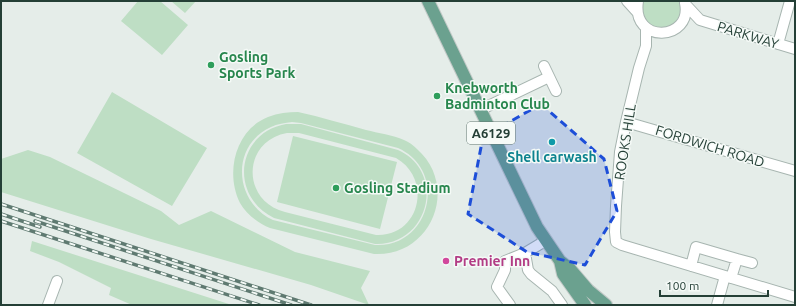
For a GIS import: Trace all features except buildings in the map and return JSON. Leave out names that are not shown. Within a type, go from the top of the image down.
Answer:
[{"type":"main road","name":"A6129","points":[[428,1],[537,228],[560,262],[564,274],[585,305]]},
{"type":"main road","name":"A6129","points":[[560,262],[570,269],[588,290],[606,305]]},
{"type":"street","points":[[627,1],[637,12]]},
{"type":"street","points":[[638,1],[638,17],[646,28],[656,33],[664,34]]},
{"type":"street","points":[[778,44],[790,1]]},
{"type":"street","points":[[681,24],[685,16],[685,3]]},
{"type":"street","name":"PARKWAY","points":[[685,3],[700,20]]},
{"type":"street","name":"PARKWAY","points":[[664,34],[671,32],[681,24],[700,20],[795,49]]},
{"type":"street","name":"ROOKS HILL","points":[[646,28],[646,46],[639,68],[620,152],[616,240],[619,244],[691,266]]},
{"type":"street","points":[[646,46],[664,34]]},
{"type":"street","points":[[544,66],[556,91]]},
{"type":"street","points":[[480,110],[549,77]]},
{"type":"street","name":"FORDWICH ROAD","points":[[626,122],[795,171]]},
{"type":"street","points":[[510,305],[497,287],[505,270],[505,261],[525,253],[546,241]]},
{"type":"street","points":[[752,263],[696,247],[691,266],[795,298]]},
{"type":"street","points":[[525,253],[528,270],[552,291],[562,305]]},
{"type":"street","points":[[717,305],[737,259]]},
{"type":"street","points":[[48,305],[57,281]]},
{"type":"highlighted area","points":[[541,104],[604,159],[617,211],[585,265],[527,252],[468,214],[483,137]]},
{"type":"green space","points":[[138,1],[160,1],[188,25],[162,55],[121,21]]},
{"type":"green space","points":[[171,1],[196,1],[185,13]]},
{"type":"green space","points":[[643,1],[679,1],[680,13],[676,21],[669,26],[661,28],[653,26],[646,21],[642,13]]},
{"type":"green space","points":[[112,92],[207,148],[172,206],[77,153]]},
{"type":"green space","points":[[298,112],[395,137],[411,144],[430,165],[436,182],[437,200],[433,217],[424,232],[411,244],[394,252],[374,254],[270,228],[261,224],[249,214],[240,203],[233,179],[236,154],[241,142],[257,123],[268,117],[283,113]],"holes":[[[292,122],[398,148],[414,159],[424,173],[428,190],[426,206],[420,222],[409,234],[394,243],[375,245],[273,220],[260,212],[250,201],[244,188],[242,174],[243,160],[249,147],[258,136],[271,127],[278,124]]]},
{"type":"green space","points":[[286,124],[301,124],[398,150],[413,160],[423,174],[426,190],[425,206],[419,221],[408,233],[394,241],[375,244],[274,218],[260,208],[250,195],[245,181],[244,166],[248,152],[257,139],[269,130]],"holes":[[[287,133],[299,133],[396,158],[408,167],[415,179],[418,192],[416,205],[411,217],[403,227],[391,233],[376,235],[285,212],[271,206],[260,196],[254,184],[253,171],[255,159],[262,147],[272,138]]]},
{"type":"green space","name":"Gosling Stadium","points":[[293,136],[397,162],[380,229],[277,202]]},
{"type":"green space","points":[[28,150],[50,157],[161,211],[179,225],[211,211],[295,252],[370,271],[361,288],[369,305],[311,285],[151,239],[1,192],[1,159]]},
{"type":"green space","points":[[32,241],[232,305],[132,305],[109,295],[111,288],[59,262],[30,251]]},
{"type":"railway","points":[[1,204],[311,305]]},
{"type":"railway","points":[[1,214],[40,227]]},
{"type":"railway","points":[[1,221],[259,305]]},
{"type":"railway","points":[[35,221],[291,305]]},
{"type":"place","name":"Gosling Sports Park","points":[[211,65]]},
{"type":"place","name":"Knebworth Badminton Club","points":[[437,96]]},
{"type":"place","name":"Shell carwash","points":[[552,142]]},
{"type":"place","name":"Gosling Stadium","points":[[336,188]]},
{"type":"place","name":"Premier Inn","points":[[446,261]]}]
